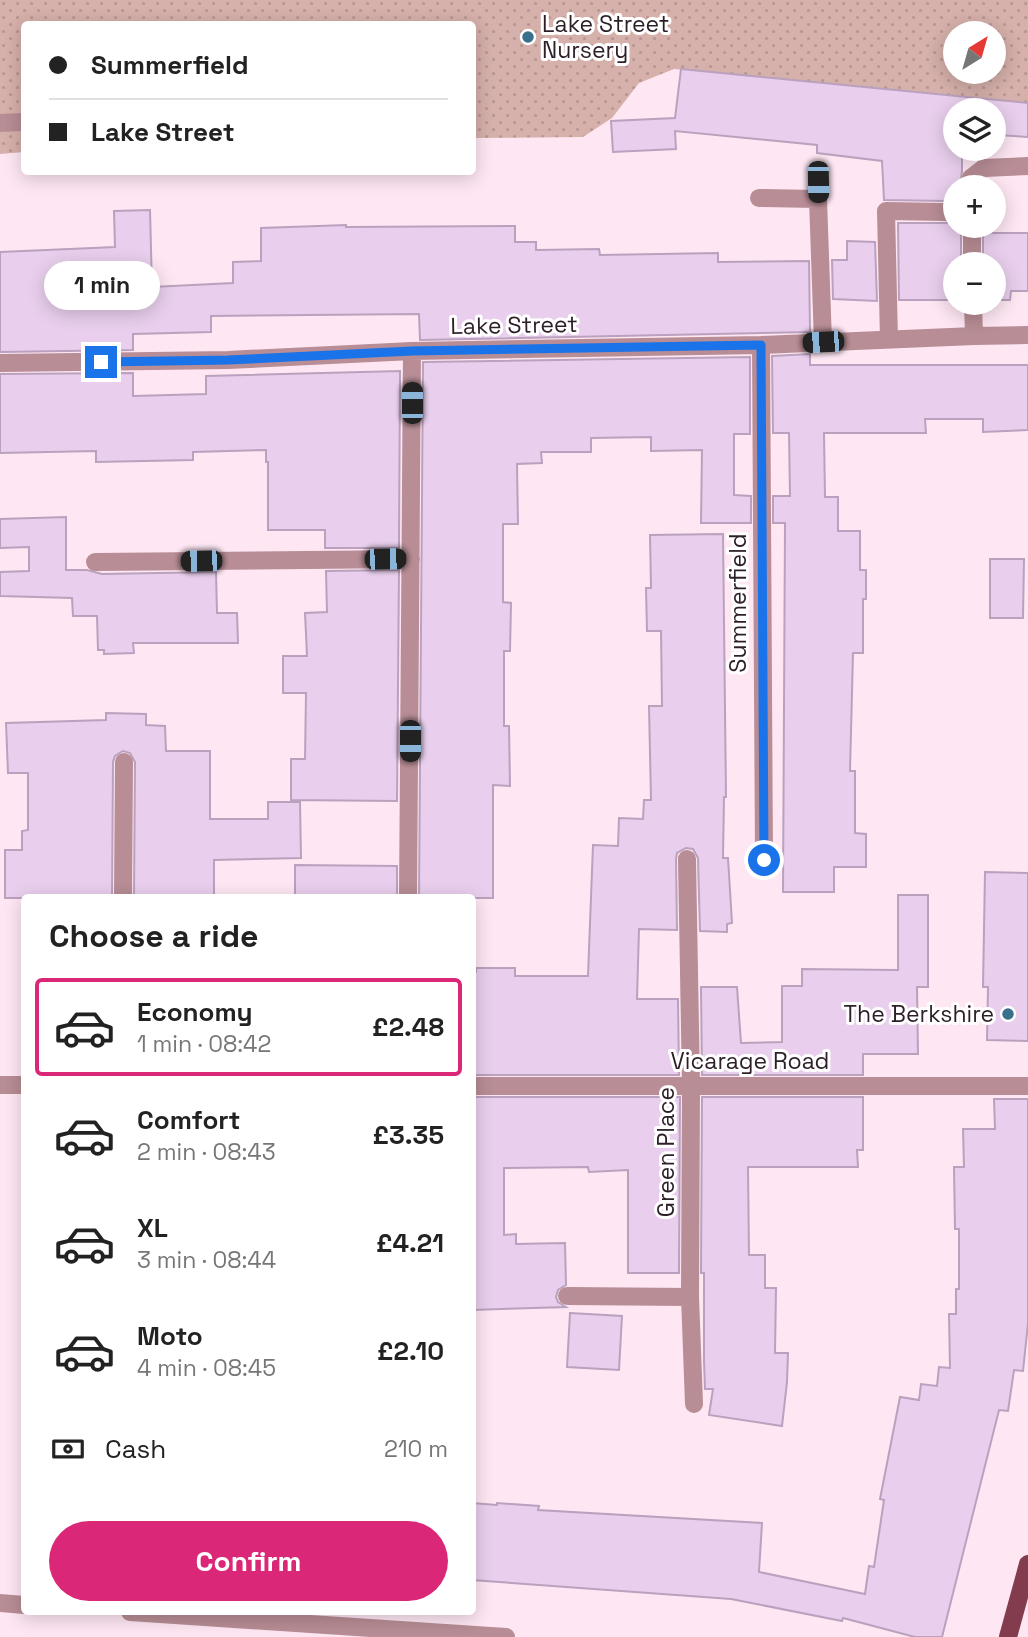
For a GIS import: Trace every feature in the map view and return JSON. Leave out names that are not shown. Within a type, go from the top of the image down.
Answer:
[{"type":"main road","points":[[1009,1637],[1028,1564]]},
{"type":"street","points":[[0,123],[21,122]]},
{"type":"street","points":[[975,175],[984,168],[1028,166]]},
{"type":"street","points":[[759,198],[818,190],[823,342]]},
{"type":"street","points":[[889,339],[886,211],[943,212]]},
{"type":"street","points":[[973,315],[974,335]]},
{"type":"street","name":"Lake Street","points":[[0,363],[228,360],[412,351],[761,345],[1028,335]]},
{"type":"street","name":"Summerfield","points":[[761,345],[764,860]]},
{"type":"street","points":[[408,894],[412,351]]},
{"type":"street","points":[[95,562],[411,559]]},
{"type":"street","points":[[123,894],[124,762]]},
{"type":"street","name":"Green Place","points":[[688,859],[690,1297],[694,1404]]},
{"type":"street","points":[[0,1085],[21,1085]]},
{"type":"street","name":"Vicarage Road","points":[[476,1086],[1028,1086]]},
{"type":"street","points":[[567,1296],[690,1297]]},
{"type":"street","points":[[0,1603],[21,1605]]},
{"type":"street","points":[[176,1615],[506,1637]]},
{"type":"shaded area","points":[[0,0],[1028,0],[1028,103],[1006,101],[1006,98],[976,98],[674,69],[639,83],[612,118],[583,137],[476,138],[476,21],[21,21],[21,152],[0,154]]},
{"type":"building","points":[[681,69],[977,98],[943,98],[943,161],[962,161],[962,171],[962,175],[943,175],[943,201],[884,200],[882,161],[817,153],[817,145],[675,131],[676,149],[613,152],[611,121],[675,118]]},
{"type":"building","points":[[1006,101],[1028,103],[1028,137],[1006,136]]},
{"type":"building","points":[[150,210],[152,287],[233,283],[233,262],[261,261],[261,228],[346,225],[515,226],[515,242],[536,242],[536,250],[599,249],[600,255],[718,253],[718,262],[809,261],[810,332],[420,340],[419,314],[211,316],[211,332],[133,334],[133,350],[0,352],[0,252],[115,247],[114,211]]},
{"type":"building","points":[[898,223],[943,223],[943,238],[961,238],[961,252],[943,252],[943,300],[899,300]]},
{"type":"building","points":[[1006,233],[1028,233],[1028,291],[1011,291],[1010,300],[1006,300],[1006,252],[983,252],[983,238],[1006,238]]},
{"type":"building","points":[[847,241],[875,242],[877,301],[833,299],[832,260],[847,260]]},
{"type":"building","points":[[810,354],[810,365],[1028,365],[1028,430],[983,432],[983,419],[925,419],[926,433],[824,433],[825,497],[838,497],[838,531],[860,531],[860,570],[866,570],[863,653],[853,653],[850,771],[855,771],[855,833],[866,834],[866,867],[834,867],[834,892],[783,892],[785,523],[773,523],[773,496],[790,496],[789,433],[773,433],[772,356]]},
{"type":"building","points":[[750,357],[750,434],[734,434],[734,495],[751,496],[751,523],[701,523],[702,450],[651,451],[651,437],[591,438],[591,452],[541,452],[542,463],[517,464],[518,524],[503,524],[503,602],[511,603],[510,651],[504,651],[504,726],[509,726],[510,786],[493,785],[493,898],[476,898],[476,894],[419,894],[423,362]]},
{"type":"building","points":[[400,371],[399,548],[325,548],[325,530],[268,530],[266,450],[193,452],[193,460],[96,462],[96,451],[0,453],[0,374],[133,373],[133,396],[206,394],[206,376]]},
{"type":"building","points":[[66,517],[66,570],[87,570],[102,574],[216,572],[217,613],[237,613],[238,643],[133,643],[134,653],[104,654],[104,650],[98,650],[97,616],[73,616],[72,598],[0,596],[0,572],[29,571],[29,547],[0,548],[0,519]]},
{"type":"building","points":[[723,534],[726,797],[723,858],[728,858],[732,923],[727,924],[727,932],[700,931],[698,858],[693,849],[686,848],[677,853],[677,930],[639,929],[637,999],[678,999],[679,1075],[476,1075],[476,968],[515,968],[515,976],[588,976],[593,845],[618,846],[619,818],[643,819],[644,800],[651,800],[649,706],[662,706],[661,631],[647,631],[646,588],[651,588],[650,535]]},
{"type":"building","points":[[990,559],[1024,559],[1023,618],[990,618]]},
{"type":"building","points":[[399,570],[397,801],[291,800],[291,759],[305,759],[306,693],[283,693],[283,656],[307,656],[305,613],[327,612],[326,571]]},
{"type":"building","points":[[106,713],[146,714],[146,725],[165,726],[166,751],[210,751],[210,819],[268,819],[268,802],[300,802],[301,858],[214,860],[214,894],[134,894],[135,762],[130,753],[123,751],[115,756],[113,762],[112,894],[21,894],[21,898],[5,898],[5,850],[22,850],[22,831],[28,830],[28,773],[8,773],[6,723],[106,720]]},
{"type":"building","points":[[295,865],[397,866],[397,894],[295,894]]},
{"type":"building","points":[[985,872],[1028,873],[1028,1041],[987,1040],[988,987],[983,987]]},
{"type":"building","points":[[898,895],[928,895],[928,987],[917,987],[918,1054],[863,1054],[863,1075],[702,1075],[701,987],[737,987],[741,1043],[782,1042],[782,986],[802,986],[802,969],[898,970]]},
{"type":"building","points":[[476,1097],[680,1097],[679,1273],[628,1273],[628,1170],[589,1172],[588,1167],[504,1168],[504,1235],[516,1234],[516,1244],[565,1243],[566,1285],[558,1290],[556,1297],[558,1302],[566,1307],[476,1310]]},
{"type":"building","points":[[702,1097],[863,1097],[863,1150],[857,1150],[858,1167],[748,1167],[749,1255],[765,1255],[765,1288],[776,1288],[775,1353],[788,1353],[782,1426],[709,1415],[713,1389],[705,1389],[704,1273],[701,1273]]},
{"type":"building","points":[[994,1099],[1028,1099],[1028,1323],[1023,1371],[1014,1370],[1008,1411],[999,1410],[942,1637],[915,1637],[843,1618],[842,1621],[731,1599],[476,1580],[476,1503],[497,1503],[539,1506],[538,1510],[762,1523],[759,1572],[865,1594],[869,1566],[874,1567],[884,1500],[880,1499],[900,1397],[919,1400],[921,1384],[937,1386],[939,1367],[950,1368],[949,1314],[956,1314],[956,1289],[959,1289],[959,1229],[955,1229],[954,1167],[964,1167],[963,1129],[995,1129]]},
{"type":"building","points":[[570,1313],[622,1316],[619,1370],[567,1367]]},
{"type":"place","name":"Lake Street Nursery","points":[[528,37]]},
{"type":"place","name":"The Berkshire","points":[[1008,1014]]},
{"type":"route","points":[[101,362],[228,360],[412,351],[761,345],[764,860]]}]
